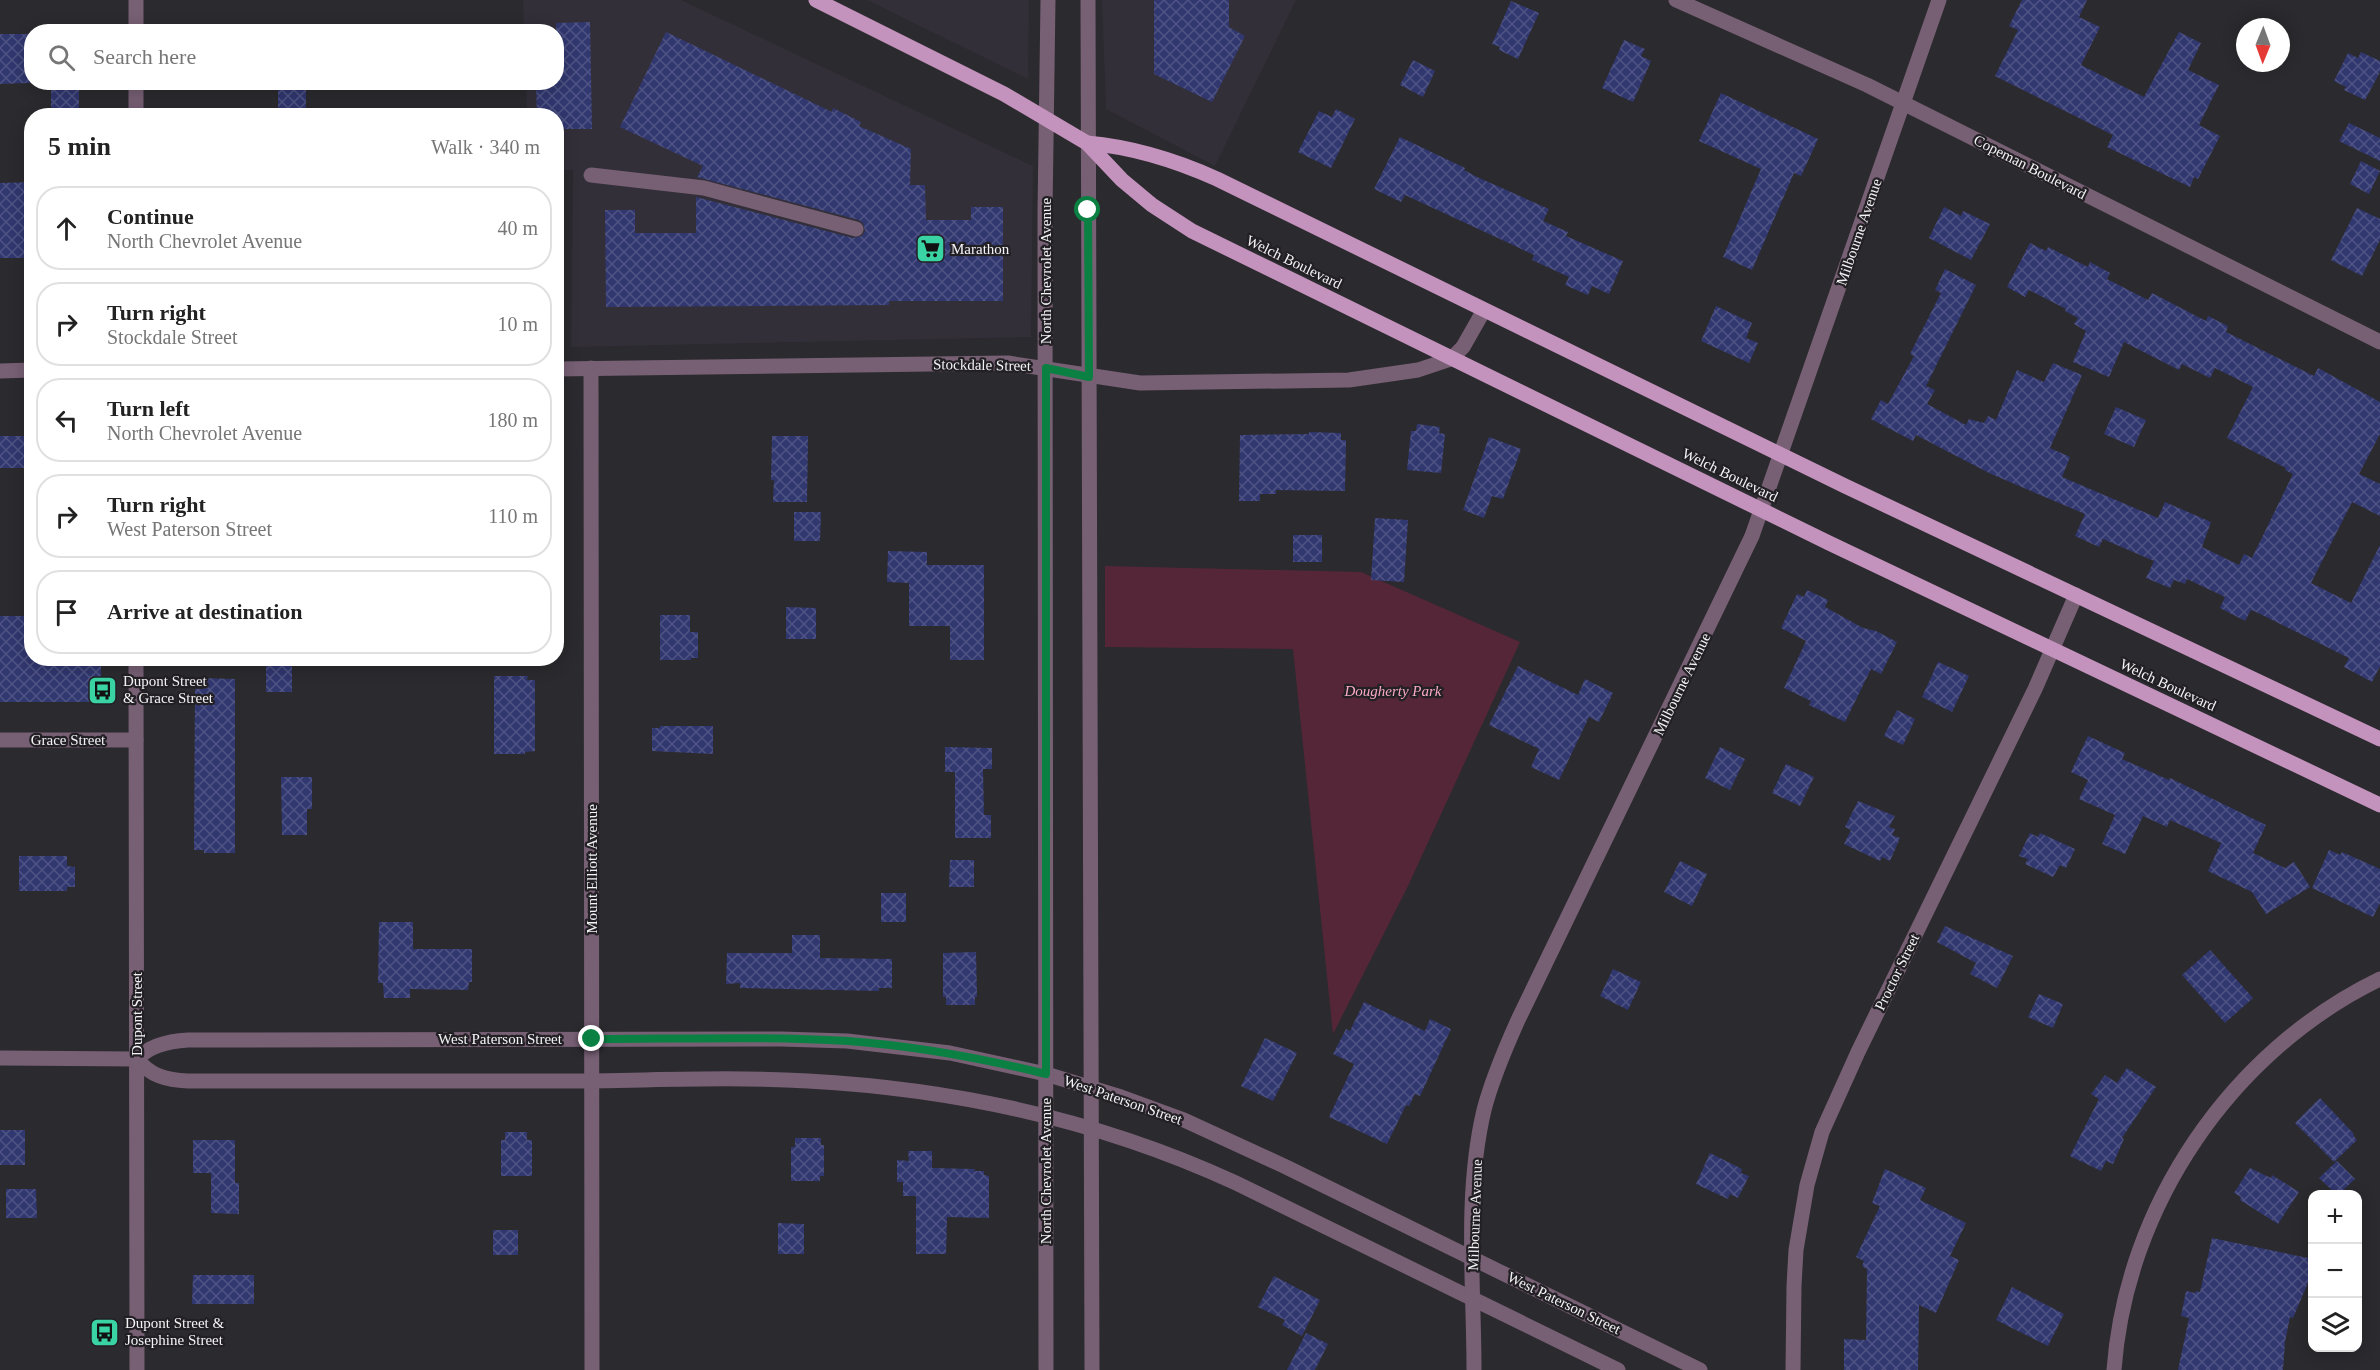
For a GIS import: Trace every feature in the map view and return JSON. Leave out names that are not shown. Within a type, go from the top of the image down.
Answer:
[{"type":"main road","name":"Welch Boulevard","points":[[816,0],[975,79],[1087,143],[1122,180],[1159,210],[1192,231],[2050,650],[2380,805]]},
{"type":"main road","name":"Welch Boulevard","points":[[1087,143],[1149,153],[1196,170],[1782,454],[2380,739]]},
{"type":"street","points":[[136,0],[136,24]]},
{"type":"street","name":"North Chevrolet Avenue","points":[[1046,1370],[1048,0]]},
{"type":"street","points":[[1088,0],[1092,1370]]},
{"type":"street","name":"Copeman Boulevard","points":[[1676,0],[1867,85],[2380,342]]},
{"type":"street","name":"Milbourne Avenue","points":[[1474,1370],[1473,1188],[1478,1146],[1489,1092],[1503,1054],[1746,552],[1939,0]]},
{"type":"street","points":[[136,90],[136,108]]},
{"type":"street","points":[[591,175],[704,188],[856,229]]},
{"type":"street","points":[[1451,359],[1463,347],[1484,310]]},
{"type":"street","name":"Stockdale Street","points":[[564,369],[1008,363],[1140,383],[1336,381],[1418,370],[1451,359]]},
{"type":"street","name":"Mount Elliott Avenue","points":[[591,368],[592,1370]]},
{"type":"street","points":[[0,371],[24,370]]},
{"type":"street","name":"Proctor Street","points":[[1793,1370],[1796,1250],[1807,1185],[1822,1132],[1858,1052],[2035,689],[2050,650],[2076,595]]},
{"type":"street","name":"Dupont Street","points":[[136,666],[137,1370]]},
{"type":"street","name":"Grace Street","points":[[0,740],[136,740]]},
{"type":"street","points":[[2114,1370],[2122,1314],[2140,1247],[2155,1209],[2189,1149],[2230,1096],[2279,1047],[2330,1008],[2380,979]]},
{"type":"street","name":"West Paterson Street","points":[[137,1059],[152,1047],[188,1040],[770,1039],[847,1041],[950,1053],[1046,1074],[1161,1111],[1212,1132],[1700,1370]]},
{"type":"street","points":[[0,1058],[137,1059],[156,1075],[188,1081],[774,1080],[844,1083],[941,1094],[1092,1129],[1157,1150],[1214,1173],[1618,1370]]},
{"type":"shaded area","points":[[523,0],[681,0],[1033,166],[1031,337],[571,347],[573,170],[564,170],[564,108],[527,108],[526,90],[564,90],[564,24],[524,24]]},
{"type":"shaded area","points":[[867,0],[1029,0],[1028,79]]},
{"type":"shaded area","points":[[1102,0],[1296,0],[1215,166],[1106,109]]},
{"type":"green space","name":"Dougherty Park","points":[[1105,566],[1361,572],[1520,642],[1408,886],[1333,1034],[1293,649],[1105,647]]},
{"type":"building","points":[[1154,0],[1229,0],[1229,27],[1245,36],[1212,102],[1154,74]]},
{"type":"building","points":[[2022,0],[2087,0],[2079,17],[2100,27],[2081,65],[2144,97],[2179,32],[2201,43],[2188,70],[2219,85],[2199,125],[2220,136],[2198,179],[2194,177],[2190,187],[2107,147],[2113,135],[1995,76],[2018,30],[2009,26]]},
{"type":"building","points":[[1511,1],[1539,13],[1518,59],[1492,44]]},
{"type":"building","points":[[590,22],[592,129],[564,129],[564,108],[537,108],[536,90],[564,90],[564,24],[556,23]]},
{"type":"building","points":[[666,32],[832,112],[833,108],[861,122],[859,126],[911,149],[910,185],[925,185],[926,220],[971,220],[971,207],[1003,207],[1003,301],[889,301],[889,305],[606,307],[605,210],[635,210],[635,233],[696,233],[696,197],[853,238],[862,236],[865,231],[863,223],[859,220],[697,177],[703,166],[620,127]]},
{"type":"building","points":[[0,34],[24,34],[24,83],[0,84]]},
{"type":"building","points":[[1624,40],[1645,49],[1641,56],[1651,61],[1633,102],[1602,88]]},
{"type":"building","points":[[2361,52],[2380,61],[2380,72],[2365,100],[2344,90],[2346,87],[2334,81],[2348,53],[2358,58]]},
{"type":"building","points":[[1413,60],[1435,71],[1423,97],[1400,85]]},
{"type":"building","points":[[51,90],[79,90],[79,108],[51,108]]},
{"type":"building","points":[[278,90],[306,90],[306,108],[278,108]]},
{"type":"building","points":[[1721,93],[1818,139],[1801,176],[1794,173],[1752,270],[1723,257],[1761,169],[1699,141]]},
{"type":"building","points":[[1336,109],[1355,119],[1331,168],[1298,152],[1319,111],[1332,117]]},
{"type":"building","points":[[2349,123],[2380,138],[2380,161],[2339,141]]},
{"type":"building","points":[[1400,137],[1465,168],[1464,170],[1477,177],[1549,209],[1543,221],[1568,232],[1566,236],[1623,261],[1609,294],[1592,286],[1588,295],[1565,285],[1569,277],[1532,260],[1534,255],[1405,195],[1401,202],[1374,189]]},
{"type":"building","points":[[2361,161],[2380,171],[2369,194],[2350,184]]},
{"type":"building","points":[[24,182],[24,258],[0,258],[0,183]]},
{"type":"building","points":[[1944,207],[1961,216],[1963,211],[1990,224],[1971,260],[1929,238]]},
{"type":"building","points":[[2357,208],[2380,219],[2380,240],[2362,276],[2331,260]]},
{"type":"building","points":[[2030,243],[2046,251],[2048,247],[2088,267],[2090,262],[2110,273],[2107,279],[2148,300],[2152,293],[2206,321],[2208,316],[2228,326],[2226,332],[2314,376],[2318,368],[2380,402],[2380,434],[2359,474],[2380,484],[2380,516],[2352,502],[2311,583],[2351,603],[2380,545],[2380,666],[2372,682],[2344,667],[2349,658],[2254,611],[2251,610],[2245,621],[2220,608],[2225,597],[2187,579],[2185,584],[2174,580],[2170,588],[2146,578],[2154,561],[2103,539],[2099,547],[2075,536],[2085,514],[1991,474],[1916,435],[1913,441],[1871,419],[1881,400],[1888,404],[1914,356],[1910,354],[1941,293],[1935,290],[1945,269],[1976,285],[1926,386],[1935,390],[1927,404],[1966,425],[1969,419],[1984,423],[1988,416],[1996,420],[2017,370],[2044,382],[2053,363],[2082,375],[2050,448],[2070,457],[2062,477],[2158,518],[2165,502],[2211,522],[2202,547],[2239,565],[2244,554],[2252,558],[2293,474],[2285,470],[2286,468],[2227,438],[2253,387],[2215,368],[2210,378],[2182,364],[2179,370],[2124,342],[2109,377],[2073,362],[2086,331],[2074,324],[2078,318],[2065,311],[2066,309],[2029,290],[2025,297],[2007,287]]},
{"type":"building","points":[[1716,306],[1752,323],[1746,338],[1758,343],[1749,363],[1701,341]]},
{"type":"building","points":[[2116,407],[2146,420],[2134,447],[2104,434]]},
{"type":"building","points":[[1417,424],[1440,427],[1439,433],[1445,434],[1441,473],[1407,470],[1411,431],[1416,431]]},
{"type":"building","points":[[1309,432],[1341,433],[1341,440],[1346,440],[1345,491],[1276,490],[1276,494],[1260,494],[1260,501],[1239,501],[1240,435],[1309,434]]},
{"type":"building","points":[[0,436],[24,436],[24,468],[0,468]]},
{"type":"building","points":[[772,436],[808,436],[807,502],[773,502]]},
{"type":"building","points":[[1489,437],[1521,449],[1503,499],[1492,496],[1484,518],[1463,510]]},
{"type":"building","points":[[794,512],[821,512],[820,541],[794,541]]},
{"type":"building","points":[[1375,518],[1408,520],[1404,582],[1371,580]]},
{"type":"building","points":[[1293,535],[1322,535],[1322,562],[1293,562]]},
{"type":"building","points":[[888,551],[927,552],[927,565],[984,565],[984,660],[950,660],[950,626],[909,626],[909,583],[887,582]]},
{"type":"building","points":[[1807,590],[1828,600],[1825,607],[1863,628],[1876,631],[1897,642],[1881,674],[1871,669],[1845,722],[1809,705],[1811,701],[1784,688],[1806,641],[1781,628],[1797,594],[1804,597]]},
{"type":"building","points":[[786,607],[816,608],[816,639],[786,639]]},
{"type":"building","points":[[660,615],[690,615],[690,632],[698,632],[698,658],[660,660]]},
{"type":"building","points":[[0,616],[24,616],[24,666],[101,666],[101,702],[0,702]]},
{"type":"building","points":[[1938,662],[1969,676],[1952,712],[1922,697]]},
{"type":"building","points":[[266,666],[292,666],[292,692],[266,692]]},
{"type":"building","points":[[1518,666],[1578,695],[1585,679],[1613,693],[1599,722],[1589,717],[1559,780],[1531,767],[1539,749],[1489,725]]},
{"type":"building","points":[[494,676],[528,676],[527,680],[535,680],[535,751],[525,752],[525,754],[494,754]]},
{"type":"building","points":[[203,678],[235,679],[235,853],[204,853],[204,850],[194,850],[195,689],[204,689]]},
{"type":"building","points":[[1897,710],[1915,719],[1903,745],[1884,736]]},
{"type":"building","points":[[660,726],[713,726],[713,754],[652,751],[652,728],[660,728]]},
{"type":"building","points":[[2088,736],[2125,753],[2122,759],[2169,780],[2170,778],[2266,825],[2253,853],[2285,868],[2294,862],[2310,887],[2266,914],[2252,892],[2208,871],[2221,843],[2170,820],[2167,827],[2143,816],[2125,854],[2102,844],[2115,815],[2079,799],[2088,780],[2071,772]]},
{"type":"building","points":[[945,747],[992,748],[992,769],[983,769],[984,815],[991,815],[991,838],[955,838],[955,772],[945,772]]},
{"type":"building","points":[[1720,747],[1745,759],[1730,790],[1705,778]]},
{"type":"building","points":[[1786,764],[1814,777],[1800,806],[1772,793]]},
{"type":"building","points":[[281,777],[312,777],[312,809],[307,809],[307,835],[282,835]]},
{"type":"building","points":[[1858,801],[1895,816],[1889,827],[1895,829],[1892,835],[1900,838],[1890,861],[1882,857],[1880,861],[1844,844],[1851,830],[1845,827]]},
{"type":"building","points":[[2030,833],[2038,837],[2040,833],[2075,849],[2066,868],[2060,865],[2053,877],[2025,864],[2028,859],[2019,856]]},
{"type":"building","points":[[2329,850],[2340,855],[2342,852],[2380,869],[2380,903],[2373,917],[2312,888]]},
{"type":"building","points":[[19,856],[67,856],[67,866],[75,867],[75,887],[67,887],[67,891],[19,891]]},
{"type":"building","points":[[950,860],[974,860],[974,887],[949,887]]},
{"type":"building","points":[[1680,861],[1707,874],[1692,906],[1664,892]]},
{"type":"building","points":[[881,893],[906,893],[906,922],[881,922]]},
{"type":"building","points":[[379,922],[413,922],[413,949],[472,949],[472,982],[469,982],[468,990],[410,989],[410,998],[384,998],[383,983],[378,983]]},
{"type":"building","points":[[1945,926],[2013,956],[1997,988],[1970,974],[1976,963],[1937,942]]},
{"type":"building","points":[[792,935],[820,935],[820,958],[892,959],[892,988],[879,988],[879,991],[740,988],[740,983],[726,984],[727,953],[792,953]]},
{"type":"building","points":[[2210,950],[2253,998],[2225,1023],[2182,975]]},
{"type":"building","points":[[976,952],[977,997],[975,997],[975,1005],[946,1005],[946,997],[943,997],[943,953]]},
{"type":"building","points":[[1613,969],[1641,982],[1628,1010],[1600,996]]},
{"type":"building","points":[[2039,994],[2063,1004],[2053,1028],[2028,1017]]},
{"type":"building","points":[[1364,1002],[1425,1031],[1430,1019],[1451,1029],[1420,1096],[1415,1094],[1409,1106],[1406,1105],[1387,1144],[1329,1117],[1354,1064],[1333,1054],[1346,1029],[1350,1031]]},
{"type":"building","points":[[1265,1038],[1297,1053],[1273,1101],[1241,1086]]},
{"type":"building","points":[[2127,1068],[2156,1087],[2122,1138],[2124,1139],[2113,1164],[2106,1161],[2101,1171],[2070,1156],[2099,1099],[2091,1094],[2105,1075],[2117,1083]]},
{"type":"building","points":[[2320,1098],[2357,1140],[2334,1162],[2295,1123]]},
{"type":"building","points":[[0,1130],[25,1130],[25,1165],[0,1165]]},
{"type":"building","points":[[505,1132],[527,1132],[527,1140],[532,1140],[532,1176],[501,1176],[501,1140],[505,1140]]},
{"type":"building","points":[[795,1138],[821,1138],[821,1145],[824,1145],[824,1176],[820,1176],[820,1181],[791,1181],[791,1147],[795,1147]]},
{"type":"building","points":[[193,1140],[235,1140],[235,1183],[239,1183],[239,1214],[211,1213],[211,1173],[193,1173]]},
{"type":"building","points":[[908,1151],[932,1151],[932,1168],[975,1169],[974,1171],[984,1171],[984,1175],[989,1176],[989,1218],[947,1217],[946,1254],[916,1254],[916,1196],[903,1196],[903,1182],[897,1182],[897,1160],[909,1161]]},
{"type":"building","points":[[1710,1153],[1742,1169],[1741,1173],[1749,1176],[1738,1198],[1730,1194],[1728,1199],[1696,1184]]},
{"type":"building","points":[[2337,1161],[2355,1179],[2343,1190],[2332,1190],[2319,1178]]},
{"type":"building","points":[[2250,1168],[2271,1178],[2272,1175],[2299,1192],[2278,1224],[2240,1200],[2241,1197],[2234,1193]]},
{"type":"building","points":[[1885,1169],[1926,1188],[1920,1200],[1966,1223],[1950,1256],[1959,1260],[1936,1313],[1919,1305],[1918,1370],[1844,1370],[1844,1339],[1866,1340],[1867,1269],[1862,1266],[1864,1261],[1856,1257],[1880,1206],[1872,1203]]},
{"type":"building","points":[[6,1189],[36,1189],[37,1218],[6,1218]]},
{"type":"building","points":[[778,1223],[804,1224],[804,1254],[778,1254]]},
{"type":"building","points":[[493,1230],[518,1230],[518,1255],[493,1255]]},
{"type":"building","points":[[2212,1238],[2308,1258],[2308,1283],[2293,1318],[2290,1317],[2283,1370],[2178,1370],[2189,1318],[2181,1316],[2186,1291],[2200,1292]]},
{"type":"building","points":[[193,1275],[254,1275],[254,1304],[192,1304]]},
{"type":"building","points":[[1274,1276],[1320,1300],[1302,1336],[1282,1325],[1285,1320],[1258,1307]]},
{"type":"building","points":[[2012,1287],[2064,1314],[2048,1346],[1996,1320]]},
{"type":"building","points":[[1306,1333],[1328,1344],[1315,1370],[1287,1370]]},
{"type":"place","name":"Marathon","points":[[930,249]]},
{"type":"place","name":"Dupont Street & Grace Street","points":[[102,690]]},
{"type":"place","name":"Dupont Street & Josephine Street","points":[[104,1332]]},
{"type":"route","points":[[592,1039],[847,1041],[950,1053],[1046,1074],[1046,368],[1089,377],[1088,210]]}]
